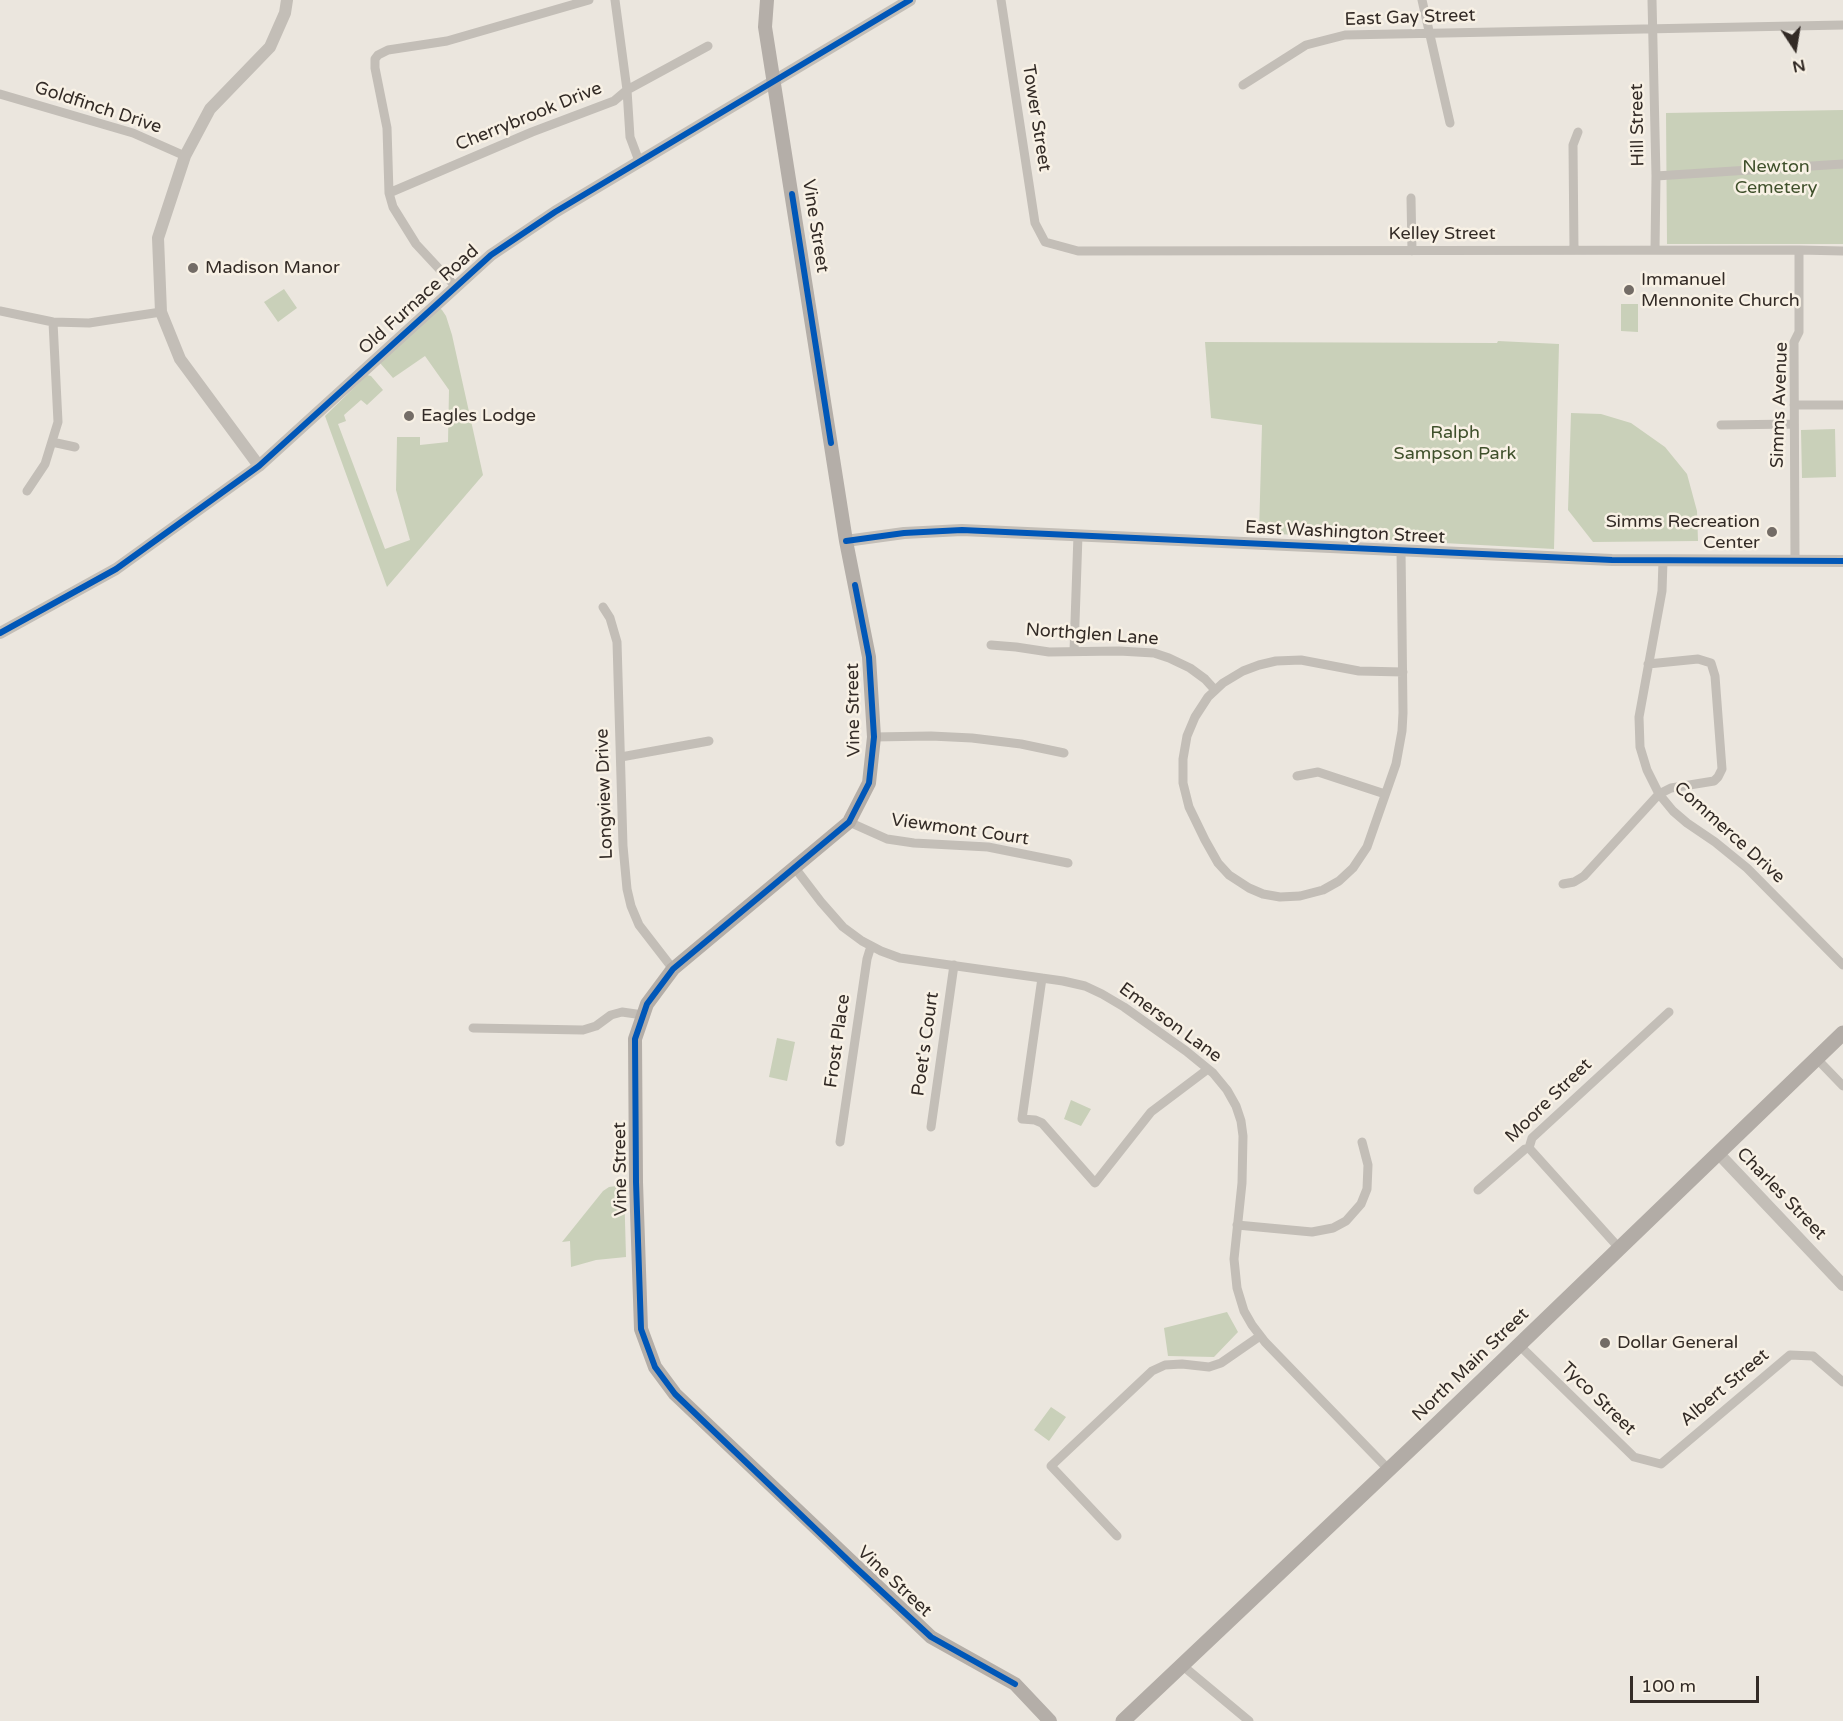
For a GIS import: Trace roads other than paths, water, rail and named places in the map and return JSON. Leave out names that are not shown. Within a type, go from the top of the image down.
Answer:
[{"type":"main road","name":"Vine Street","points":[[767,0],[765,27],[846,541],[869,657],[874,736],[869,783],[849,822],[673,969],[648,1004],[635,1039],[641,1329],[655,1367],[684,1402],[931,1637],[1015,1684],[1050,1721]]},
{"type":"main road","name":"North Main Street","points":[[1123,1721],[1389,1470],[1843,1033]]},
{"type":"street","points":[[259,466],[180,359],[160,312],[158,238],[185,156],[210,109],[270,47],[285,13],[287,0]]},
{"type":"street","points":[[456,287],[416,244],[393,207],[389,193],[387,128],[375,59],[388,50],[447,41],[589,0]]},
{"type":"street","points":[[615,0],[627,90],[630,137],[639,160]]},
{"type":"street","name":"Old Furnace Road","points":[[0,633],[116,569],[259,466],[491,255],[639,160],[910,0]]},
{"type":"street","name":"Tower Street","points":[[1001,0],[1035,223],[1043,240]]},
{"type":"street","points":[[1422,0],[1450,123]]},
{"type":"street","name":"Hill Street","points":[[1652,0],[1656,176],[1655,250]]},
{"type":"street","name":"East Gay Street","points":[[1243,85],[1306,45],[1345,35],[1843,25]]},
{"type":"street","name":"Cherrybrook Drive","points":[[389,193],[532,132],[614,101],[627,90],[708,46]]},
{"type":"street","name":"Goldfinch Drive","points":[[0,93],[133,133],[185,156]]},
{"type":"street","points":[[1574,250],[1573,145],[1578,132]]},
{"type":"street","points":[[1656,176],[1843,164]]},
{"type":"street","points":[[1411,198],[1412,251]]},
{"type":"street","name":"Kelley Street","points":[[1043,240],[1078,251],[1843,251]]},
{"type":"street","name":"Simms Avenue","points":[[1795,561],[1794,342],[1799,332],[1799,250]]},
{"type":"street","points":[[0,311],[53,322],[89,323],[160,312]]},
{"type":"street","points":[[27,491],[45,464],[58,422],[53,322]]},
{"type":"street","points":[[1794,405],[1843,405]]},
{"type":"street","points":[[1721,425],[1794,424]]},
{"type":"street","points":[[52,442],[75,447]]},
{"type":"street","name":"East Washington Street","points":[[846,541],[904,532],[947,530],[1663,561],[1843,561]]},
{"type":"street","points":[[1074,651],[1078,535]]},
{"type":"street","points":[[1401,550],[1403,672],[1401,739],[1396,764],[1367,847],[1353,868],[1339,881],[1309,894],[1286,897],[1263,894],[1240,883],[1227,873],[1212,854],[1192,812],[1183,783],[1183,759],[1188,733],[1200,708],[1215,690],[1230,678],[1248,669],[1284,660],[1304,660],[1359,671],[1403,672]]},
{"type":"street","name":"Commerce Drive","points":[[1663,561],[1662,591],[1641,707],[1639,740],[1647,770],[1659,794],[1687,823],[1747,868],[1843,965]]},
{"type":"street","name":"Longview Drive","points":[[603,607],[610,618],[616,642],[623,846],[628,895],[642,930],[673,969]]},
{"type":"street","name":"Northglen Lane","points":[[991,645],[1049,652],[1119,651],[1157,654],[1190,668],[1215,690]]},
{"type":"street","points":[[1563,884],[1574,882],[1584,876],[1659,794],[1671,788],[1714,781],[1722,769],[1715,676],[1710,663],[1698,659],[1648,664]]},
{"type":"street","points":[[874,736],[972,738],[1021,744],[1064,753]]},
{"type":"street","points":[[621,758],[709,741]]},
{"type":"street","points":[[1297,776],[1318,772],[1385,794]]},
{"type":"street","name":"Viewmont Court","points":[[849,822],[887,839],[914,843],[982,846],[1068,863]]},
{"type":"street","name":"Emerson Lane","points":[[795,868],[843,927],[871,945],[900,958],[1084,986],[1124,1007],[1208,1069],[1227,1090],[1241,1121],[1244,1163],[1234,1259],[1238,1292],[1247,1316],[1260,1336],[1389,1470]]},
{"type":"street","name":"Frost Place","points":[[840,1142],[865,971],[871,945]]},
{"type":"street","name":"Poet's Court","points":[[931,1126],[954,965]]},
{"type":"street","points":[[1042,978],[1022,1119],[1042,1123],[1095,1183],[1150,1112],[1208,1069]]},
{"type":"street","points":[[473,1028],[583,1030],[596,1026],[611,1015],[622,1012],[644,1015]]},
{"type":"street","name":"Moore Street","points":[[1478,1190],[1529,1148],[1532,1138],[1669,1012]]},
{"type":"street","points":[[1817,1059],[1843,1086]]},
{"type":"street","points":[[1237,1225],[1306,1233],[1339,1226],[1355,1213],[1366,1192],[1369,1172],[1362,1142]]},
{"type":"street","points":[[1529,1148],[1620,1249]]},
{"type":"street","name":"Charles Street","points":[[1718,1154],[1843,1285]]},
{"type":"street","points":[[1117,1536],[1051,1466],[1152,1371],[1165,1365],[1209,1367],[1221,1363],[1260,1336]]},
{"type":"street","name":"Tyco Street","points":[[1519,1345],[1634,1457],[1661,1464]]},
{"type":"street","name":"Albert Street","points":[[1661,1464],[1790,1355],[1813,1356],[1843,1382]]},
{"type":"street","points":[[1183,1666],[1249,1721]]},
{"type":"place","name":"Madison Manor","points":[[193,268]]},
{"type":"place","name":"Immanuel Mennonite Church","points":[[1629,290]]},
{"type":"place","name":"Eagles Lodge","points":[[409,416]]},
{"type":"place","name":"Simms Recreation Center","points":[[1772,532]]},
{"type":"place","name":"Dollar General","points":[[1605,1343]]},
{"type":"park label","name":"Newton Cemetery","points":[[1776,177]]},
{"type":"park label","name":"Ralph Sampson Park","points":[[1455,443]]}]
